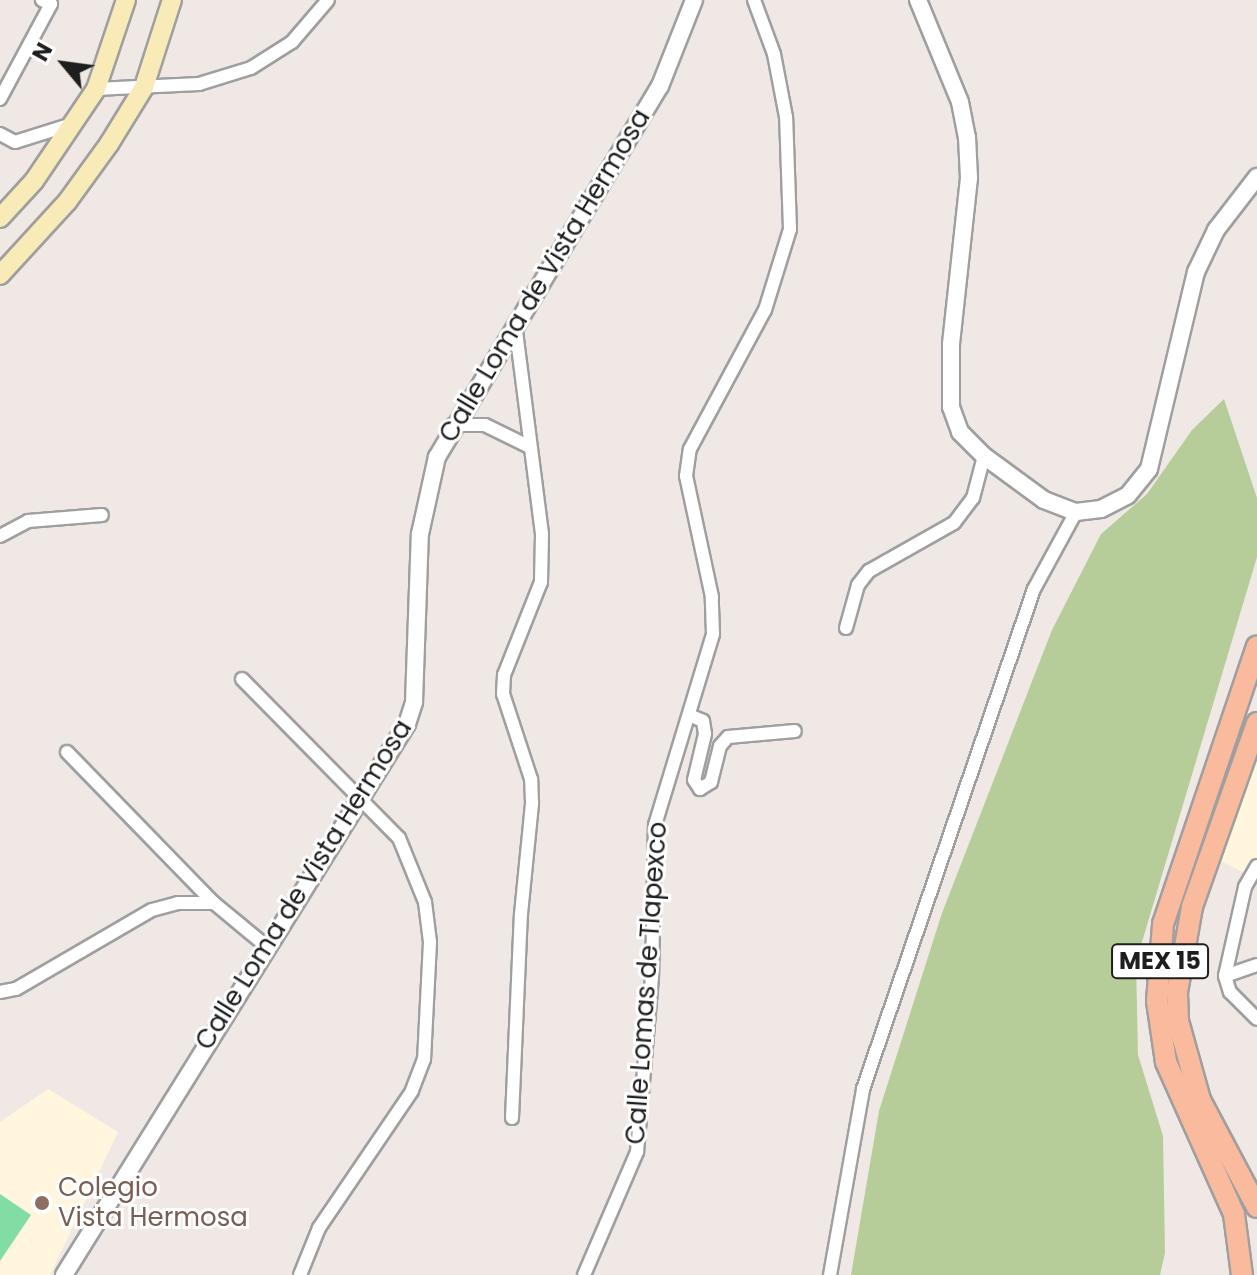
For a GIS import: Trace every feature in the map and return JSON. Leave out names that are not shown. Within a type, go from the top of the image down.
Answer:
[{"type":"main road","points":[[0,218],[75,124],[96,89],[126,0]]},
{"type":"main road","points":[[0,275],[67,202],[144,87],[172,0]]},
{"type":"main road","name":"MEX 15","points":[[1242,1275],[1234,1214],[1166,1062],[1157,1001],[1163,924],[1257,647]]},
{"type":"main road","name":"MEX 15","points":[[1257,723],[1188,920],[1177,992],[1178,1021],[1200,1100],[1257,1207]]},
{"type":"street","points":[[0,99],[51,4],[42,0]]},
{"type":"street","points":[[96,89],[199,84],[251,68],[292,42],[328,0]]},
{"type":"street","name":"Calle Loma de Vista Hermosa","points":[[64,1275],[407,724],[414,702],[420,534],[426,492],[452,425],[660,86],[694,0]]},
{"type":"street","name":"Calle Lomas de Tlapexco","points":[[584,1275],[637,1152],[652,978],[651,858],[669,765],[689,715],[713,634],[712,597],[686,476],[690,449],[765,310],[790,229],[786,117],[774,54],[754,0]]},
{"type":"street","points":[[918,0],[960,102],[967,137],[969,178],[948,378],[960,432],[984,456],[1044,500],[1076,512],[1101,509],[1128,495],[1149,469],[1196,272],[1216,230],[1257,177]]},
{"type":"street","points":[[0,134],[15,142],[75,124]]},
{"type":"street","points":[[512,1118],[532,791],[503,694],[504,675],[541,582],[542,534],[515,323]]},
{"type":"street","points":[[452,425],[485,425],[530,447]]},
{"type":"street","points":[[846,628],[858,585],[869,571],[954,523],[973,498],[984,456]]},
{"type":"street","points":[[830,1275],[872,1059],[1034,589],[1076,512]]},
{"type":"street","points":[[0,536],[28,521],[102,515]]},
{"type":"street","points":[[242,679],[399,838],[425,902],[430,942],[424,1059],[412,1091],[319,1228],[300,1275]]},
{"type":"street","points":[[689,715],[703,721],[705,734],[694,780],[700,789],[711,782],[720,746],[728,737],[795,731]]},
{"type":"street","points":[[67,752],[214,903],[266,946]]},
{"type":"street","points":[[1257,866],[1245,887],[1225,976],[1230,992],[1257,1019]]},
{"type":"street","points":[[0,992],[16,989],[152,910],[214,903]]},
{"type":"street","points":[[1225,976],[1257,965]]},
{"type":"shaded area","points":[[1257,752],[1257,879],[1219,860]]},
{"type":"shaded area","name":"Colegio Vista Hermosa","points":[[48,1089],[118,1132],[50,1275],[0,1275],[0,1122]]},
{"type":"green space","points":[[1224,399],[1257,498],[1257,557],[1136,962],[1138,1055],[1163,1136],[1165,1253],[1160,1275],[851,1275],[879,1111],[942,913],[1052,630],[1101,534],[1147,494],[1192,430]]},
{"type":"green space","points":[[0,1194],[31,1215],[0,1261]]},
{"type":"place","name":"Colegio Vista Hermosa","points":[[42,1203]]}]
